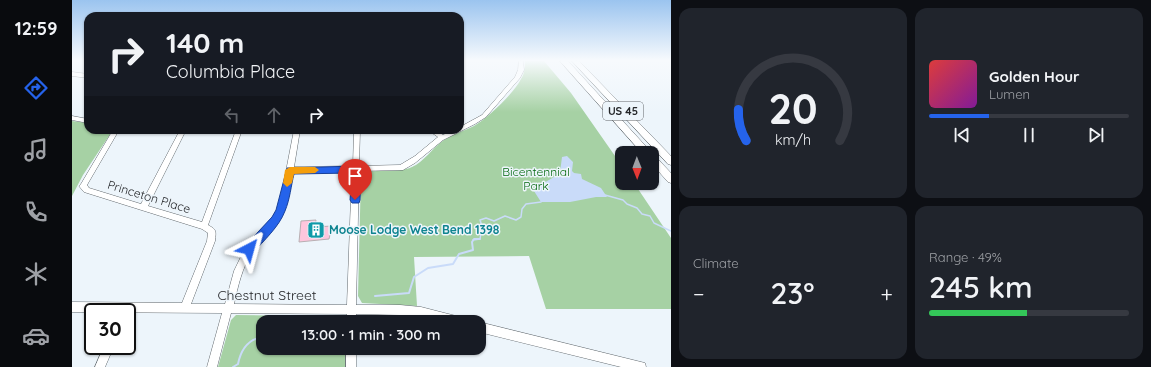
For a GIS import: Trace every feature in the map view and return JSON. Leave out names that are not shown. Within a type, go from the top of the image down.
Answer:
[{"type":"highway","name":"US 45","points":[[580,78],[642,146]]},
{"type":"highway","name":"US 45","points":[[591,78],[671,162]]},
{"type":"highway","points":[[659,166],[671,179]]},
{"type":"street","points":[[464,128],[484,116],[517,78]]},
{"type":"street","points":[[72,118],[84,120]]},
{"type":"street","name":"Princeton Place","points":[[114,134],[83,186],[87,190],[204,226]]},
{"type":"street","points":[[143,208],[181,134]]},
{"type":"street","points":[[185,308],[211,240],[212,231],[204,226],[238,134]]},
{"type":"street","points":[[212,367],[238,271],[249,249],[275,220],[285,197],[296,134]]},
{"type":"street","points":[[351,315],[356,134]]},
{"type":"street","points":[[436,134],[442,138]]},
{"type":"street","points":[[290,170],[388,169],[406,166],[421,157],[442,138],[450,134]]},
{"type":"street","name":"Chestnut Street","points":[[72,307],[84,308]]},
{"type":"street","name":"Chestnut Street","points":[[136,310],[185,308],[228,310],[400,310],[433,315]]},
{"type":"street","points":[[486,329],[641,367]]},
{"type":"street","points":[[100,367],[105,355]]},
{"type":"street","points":[[351,355],[351,367]]},
{"type":"green space","name":"Bicentennial Park","points":[[521,78],[558,78],[571,93],[615,156],[615,190],[639,190],[671,238],[671,309],[546,309],[529,256],[414,257],[417,306],[362,303],[358,296],[361,174],[371,171],[406,169],[416,165],[444,140],[456,134],[464,134],[464,130],[480,122],[500,105],[513,91]]},
{"type":"green space","points":[[72,121],[84,122],[84,134],[110,134],[83,175],[72,196]]},
{"type":"green space","points":[[236,315],[256,315],[256,355],[346,355],[345,367],[218,367],[231,320]]},
{"type":"water","points":[[567,156],[573,162],[572,171],[574,173],[581,174],[582,179],[601,188],[607,197],[596,197],[570,202],[541,202],[534,191],[560,172],[562,157]]},
{"type":"building","name":"Moose Lodge West Bend 1398","points":[[316,220],[315,227],[332,226],[329,239],[299,242],[301,221]]},
{"type":"waterway","points":[[605,195],[623,200],[627,204],[637,208],[642,214],[650,216],[654,223],[671,231]]},
{"type":"waterway","points":[[480,239],[482,226],[480,220],[486,218],[494,221],[505,216],[516,220],[521,217],[522,209],[526,204],[541,202]]},
{"type":"waterway","points":[[473,240],[480,239]]},
{"type":"waterway","points":[[473,240],[480,239]]},
{"type":"waterway","points":[[375,296],[409,293],[414,277],[428,268],[453,264],[459,254],[473,250],[472,242],[473,240]]},
{"type":"waterway","points":[[233,367],[238,364],[243,349],[249,342],[256,339]]},
{"type":"slow traffic","points":[[287,183],[290,170],[315,170]]},
{"type":"place","name":"Moose Lodge West Bend 1398","points":[[316,230]]},
{"type":"route","points":[[249,249],[275,220],[285,197],[290,170],[356,170],[355,200]]}]
